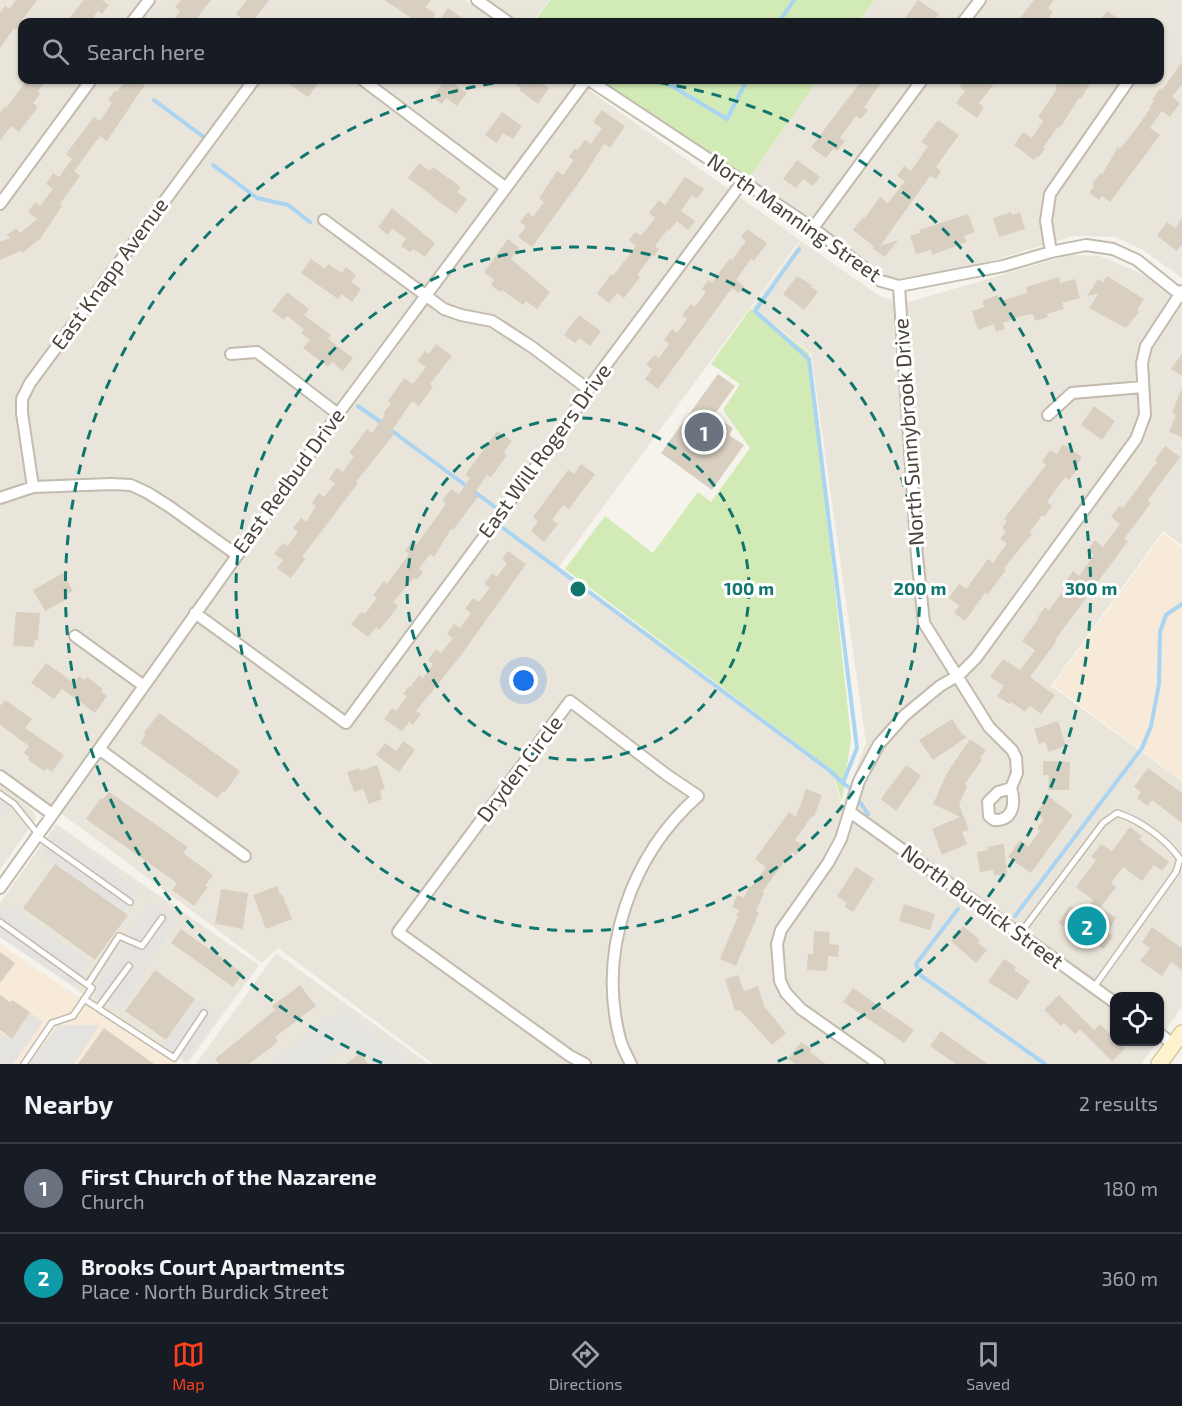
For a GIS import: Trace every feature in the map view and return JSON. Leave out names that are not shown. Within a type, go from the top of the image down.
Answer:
[{"type":"main road","points":[[1159,1064],[1179,1040]]},
{"type":"street","points":[[135,18],[148,0]]},
{"type":"street","points":[[477,0],[502,18]]},
{"type":"street","points":[[966,18],[980,0]]},
{"type":"street","points":[[0,204],[88,84]]},
{"type":"street","name":"East Knapp Avenue","points":[[33,487],[22,413],[22,399],[30,383],[251,84]]},
{"type":"street","points":[[368,84],[506,188]]},
{"type":"street","name":"East Redbud Drive","points":[[0,888],[338,414],[584,84]]},
{"type":"street","name":"North Manning Street","points":[[593,84],[813,228],[881,281],[899,286],[1002,266],[1086,245],[1113,249],[1137,260],[1181,294]]},
{"type":"street","points":[[813,228],[919,84]]},
{"type":"street","points":[[1051,252],[1046,221],[1050,194],[1126,84]]},
{"type":"street","name":"East Will Rogers Drive","points":[[195,613],[346,723],[566,426],[588,389],[743,181]]},
{"type":"street","points":[[324,220],[444,309],[492,321],[532,347],[588,389]]},
{"type":"street","name":"North Sunnybrook Drive","points":[[899,286],[916,545],[924,623],[959,675],[989,727],[1012,750],[1016,758],[1017,773],[1011,788]]},
{"type":"street","points":[[879,1064],[801,1009],[786,993],[780,981],[777,960],[777,944],[781,930],[828,863],[841,839],[859,781],[879,744],[905,715],[940,686],[959,675],[976,658],[1136,439],[1145,416],[1142,363],[1146,346],[1181,294]]},
{"type":"street","points":[[231,354],[257,352],[338,414]]},
{"type":"street","points":[[1048,415],[1072,393],[1143,387]]},
{"type":"street","points":[[0,498],[33,487],[131,485],[155,497],[237,555]]},
{"type":"street","points":[[75,636],[144,686]]},
{"type":"street","name":"Dryden Circle","points":[[585,1064],[570,1056],[398,932],[570,701],[698,796],[682,809],[641,867],[618,926],[612,988],[620,1040],[631,1064]]},
{"type":"street","points":[[99,749],[245,856]]},
{"type":"street","points":[[0,776],[52,814]]},
{"type":"street","name":"North Burdick Street","points":[[850,812],[1110,999]]},
{"type":"street","points":[[1164,1035],[1179,1040]]},
{"type":"lane","points":[[0,794],[14,804],[37,835],[130,902]]},
{"type":"lane","points":[[1019,935],[1103,823],[1117,813],[1130,817],[1172,846],[1180,858],[1176,872],[1094,987]]},
{"type":"lane","points":[[88,984],[119,936],[142,946],[162,918]]},
{"type":"lane","points":[[0,922],[92,988],[73,1016],[52,1023],[24,1064]]},
{"type":"lane","points":[[98,1008],[129,966]]},
{"type":"lane","points":[[84,999],[174,1058],[204,1013]]},
{"type":"shaded area","points":[[0,0],[465,0],[490,18],[18,18],[18,84],[581,84],[800,240],[558,568],[833,775],[842,807],[866,743],[811,353],[752,308],[801,241],[881,297],[905,303],[1070,255],[1100,256],[1147,276],[1182,301],[1182,545],[1163,531],[1051,686],[1182,781],[1182,1007],[1164,1032],[1164,992],[1110,992],[1110,1046],[1154,1046],[1141,1064],[433,1064],[278,948],[262,963],[0,768]]},
{"type":"shaded area","points":[[487,0],[549,0],[536,18],[513,18]]},
{"type":"shaded area","points":[[874,0],[1182,0],[1182,278],[1143,250],[1116,237],[1073,236],[912,285],[896,286],[746,182],[815,84],[1164,84],[1164,18],[861,18]]},
{"type":"shaded area","points":[[1163,534],[1182,548],[1182,780],[1053,685]]},
{"type":"shaded area","points":[[0,785],[29,807],[37,817],[0,870]]},
{"type":"shaded area","points":[[0,790],[16,801],[6,816],[0,812]]},
{"type":"shaded area","points":[[56,824],[259,965],[187,1064],[0,937],[0,903]]},
{"type":"shaded area","points":[[56,831],[138,889],[123,912],[41,854]]},
{"type":"shaded area","points":[[151,902],[178,921],[147,965],[120,946]]},
{"type":"shaded area","points":[[5,904],[90,962],[73,986],[0,937],[0,910]]},
{"type":"shaded area","points":[[0,944],[99,1011],[180,1064],[0,1064]]},
{"type":"shaded area","points":[[120,951],[147,970],[120,1010],[93,991]]},
{"type":"shaded area","points":[[276,953],[429,1064],[196,1064]]},
{"type":"shaded area","points":[[195,999],[218,1017],[186,1060],[163,1045]]},
{"type":"shaded area","points":[[30,1012],[43,1022],[13,1064],[0,1064],[0,1032],[10,1039]]},
{"type":"shaded area","points":[[348,1014],[414,1064],[371,1064],[365,1054],[349,1045],[322,1064],[270,1064],[329,1016]]},
{"type":"shaded area","points":[[58,1025],[100,1025],[74,1064],[29,1064]]},
{"type":"green space","points":[[550,0],[874,0],[861,18],[537,18]]},
{"type":"green space","points":[[605,84],[815,84],[746,182]]},
{"type":"green space","points":[[751,308],[809,353],[851,738],[842,802],[832,770],[565,569],[605,516],[653,553],[698,492],[711,502],[750,448],[723,410],[740,384],[711,364]]},
{"type":"building","points":[[16,0],[37,0],[24,18],[18,18],[18,26],[14,28],[0,48],[0,13],[5,6],[9,9]]},
{"type":"building","points":[[84,0],[102,0],[109,5],[102,14],[98,11],[93,18],[69,18]]},
{"type":"building","points":[[181,0],[211,0],[197,18],[175,18],[180,11],[175,7]]},
{"type":"building","points":[[247,0],[269,0],[255,18],[242,18],[236,14]]},
{"type":"building","points":[[384,0],[431,0],[425,7],[436,14],[433,18],[412,18]]},
{"type":"building","points":[[918,0],[939,14],[936,18],[905,18]]},
{"type":"building","points":[[1034,0],[1054,0],[1048,8],[1053,12],[1048,18],[1020,18]]},
{"type":"building","points":[[448,8],[462,18],[441,18]]},
{"type":"building","points":[[1107,11],[1117,18],[1101,18]]},
{"type":"building","points":[[1182,62],[1182,84],[1172,97],[1180,103],[1170,117],[1162,111],[1150,128],[1160,135],[1110,202],[1102,196],[1099,200],[1089,193],[1094,186],[1092,184],[1100,173],[1102,175],[1118,147],[1120,149],[1138,126],[1150,109],[1154,101],[1152,100],[1160,88],[1162,90]]},
{"type":"building","points":[[24,84],[43,84],[38,91],[40,94],[33,103],[38,107],[19,132],[11,126],[0,141],[0,113],[5,106],[6,108]]},
{"type":"building","points":[[123,84],[145,84],[107,141],[100,136],[74,171],[80,176],[60,204],[62,206],[40,239],[22,253],[20,251],[0,260],[0,242],[10,238],[7,235],[16,228],[20,233],[37,219],[28,212],[35,202],[40,206],[53,189],[46,184],[53,173],[59,177],[72,159],[66,154],[94,117],[100,121],[112,103],[108,100],[115,90],[117,92]]},
{"type":"building","points":[[289,84],[318,84],[308,97]]},
{"type":"building","points":[[442,84],[455,84],[467,93],[457,106],[446,98],[442,104],[432,97]]},
{"type":"building","points":[[515,84],[543,84],[549,88],[538,104],[519,90],[521,88]]},
{"type":"building","points":[[859,84],[880,84],[864,107],[868,110],[861,119],[856,116],[840,138],[845,141],[837,151],[834,148],[826,158],[811,147]]},
{"type":"building","points":[[962,84],[994,84],[979,103],[984,107],[977,118],[956,103],[965,91],[960,87]]},
{"type":"building","points":[[1058,84],[1090,84],[1061,126],[1056,129],[1043,148],[1045,149],[1034,160],[1014,145],[1023,132],[1032,138],[1043,121],[1038,117],[1057,89],[1055,87]]},
{"type":"building","points":[[602,110],[625,126],[610,148],[604,144],[532,247],[518,237],[526,227],[520,222],[528,212],[533,217],[544,202],[539,198],[557,171],[563,175],[574,160],[569,157],[575,148],[578,150],[585,140],[591,144],[602,128],[593,122]]},
{"type":"building","points":[[502,112],[522,126],[513,139],[503,133],[497,143],[485,135]]},
{"type":"building","points":[[938,120],[959,135],[936,167],[941,171],[936,179],[930,176],[880,246],[898,240],[885,257],[853,230],[880,197],[888,203],[905,181],[897,176],[904,166],[911,171],[928,146],[921,142]]},
{"type":"building","points":[[797,160],[820,177],[813,186],[803,179],[796,188],[783,179]]},
{"type":"building","points":[[419,163],[430,171],[433,167],[461,187],[457,192],[467,199],[456,214],[408,178]]},
{"type":"building","points":[[685,177],[704,189],[697,199],[692,195],[681,211],[695,221],[688,230],[677,221],[669,231],[668,229],[655,246],[659,249],[654,257],[652,255],[637,275],[640,277],[624,298],[617,293],[609,303],[597,294],[636,246],[629,240],[635,232],[641,236],[655,218],[649,213],[659,200],[665,205]]},
{"type":"building","points":[[392,208],[435,243],[425,257],[413,249],[410,252],[401,246],[406,239],[392,228],[388,235],[378,227]]},
{"type":"building","points":[[1011,212],[1012,215],[1020,212],[1025,229],[999,237],[993,218]]},
{"type":"building","points":[[968,214],[975,232],[964,236],[967,242],[932,255],[931,250],[916,254],[910,236],[920,233],[919,230]]},
{"type":"building","points":[[1182,218],[1182,244],[1177,251],[1157,236],[1167,222],[1175,228]]},
{"type":"building","points":[[747,229],[767,243],[754,261],[751,259],[736,280],[744,286],[739,293],[732,288],[658,389],[645,379],[652,369],[646,365],[654,355],[659,358],[669,344],[664,340],[672,329],[677,333],[687,319],[682,315],[691,304],[695,307],[706,292],[702,289],[708,280],[712,283],[730,258],[732,260],[746,241],[741,237]]},
{"type":"building","points":[[508,239],[519,248],[511,259],[550,292],[537,309],[526,301],[523,305],[502,290],[500,292],[491,285],[494,280],[484,272]]},
{"type":"building","points":[[311,259],[325,269],[328,264],[342,273],[346,267],[356,275],[351,282],[361,289],[352,302],[341,294],[338,299],[301,273]]},
{"type":"building","points":[[797,276],[812,285],[811,287],[818,292],[804,310],[783,294]]},
{"type":"building","points":[[1107,276],[1144,299],[1137,310],[1139,312],[1126,328],[1089,308],[1099,293],[1087,296],[1098,279],[1103,282]]},
{"type":"building","points":[[1059,277],[1060,283],[1075,279],[1080,298],[1062,303],[1064,309],[1047,314],[1048,317],[1035,321],[1033,314],[1021,316],[1003,323],[1005,329],[996,332],[994,324],[978,330],[972,311],[984,307],[982,301],[998,295],[1000,301],[1027,293],[1026,287]]},
{"type":"building","points":[[287,292],[309,309],[304,315],[331,335],[328,339],[353,358],[343,371],[332,362],[328,367],[303,348],[310,340],[301,333],[304,329],[287,316],[284,320],[272,311]]},
{"type":"building","points":[[579,315],[601,331],[590,346],[579,338],[575,343],[564,335]]},
{"type":"building","points":[[436,344],[452,356],[430,384],[433,387],[419,406],[412,401],[391,432],[394,434],[302,557],[305,559],[291,578],[277,568],[283,560],[274,554],[283,543],[288,546],[298,532],[293,528],[301,518],[306,522],[316,506],[312,503],[319,493],[324,497],[335,483],[329,479],[337,468],[343,472],[354,456],[349,453],[367,429],[372,433],[391,403],[388,401],[404,378],[413,384],[426,367],[417,361],[425,351],[429,354]]},
{"type":"building","points":[[1182,354],[1182,376],[1171,369]]},
{"type":"building","points":[[718,374],[735,386],[714,415],[733,428],[729,435],[744,445],[712,490],[661,453]]},
{"type":"building","points":[[1181,390],[1182,437],[1169,432],[1176,415],[1172,413]]},
{"type":"building","points":[[1094,406],[1115,421],[1102,440],[1081,425]]},
{"type":"building","points":[[497,431],[512,441],[504,452],[507,455],[491,477],[487,475],[474,494],[478,497],[453,530],[451,529],[434,557],[430,554],[419,569],[423,572],[417,580],[414,578],[393,602],[398,606],[390,617],[379,630],[376,627],[368,637],[351,624],[361,612],[365,614],[377,598],[373,595],[384,581],[387,584],[409,554],[405,551],[412,541],[417,544],[446,504],[442,501],[451,489],[459,494],[470,478],[465,475]]},
{"type":"building","points":[[1063,444],[1082,457],[1075,468],[1077,469],[1069,480],[1065,477],[1047,502],[1052,506],[1044,517],[1042,515],[1030,532],[1032,534],[1004,568],[1006,570],[988,594],[985,593],[965,621],[954,613],[959,606],[949,598],[959,584],[966,589],[988,559],[993,563],[1007,543],[1000,539],[1006,531],[1002,528],[1007,521],[1004,519],[1046,465],[1042,462],[1050,450],[1057,454]]},
{"type":"building","points":[[1165,446],[1180,457],[1148,500],[1151,503],[1124,539],[1128,541],[1030,677],[1055,695],[1041,714],[1030,706],[1025,712],[1011,702],[1009,704],[997,696],[1004,686],[990,677],[1003,659],[1020,670],[1035,650],[1022,641],[1045,607],[1049,610],[1066,587],[1063,585],[1073,571],[1079,576],[1094,555],[1087,551],[1095,540],[1103,547],[1120,524],[1111,517],[1119,506],[1123,508],[1157,462],[1155,460]]},
{"type":"building","points":[[581,464],[595,474],[569,509],[563,505],[552,520],[558,524],[544,542],[531,531],[538,521],[533,517],[568,470],[574,474]]},
{"type":"building","points":[[508,551],[526,564],[459,658],[416,711],[421,714],[413,725],[409,722],[402,731],[384,719],[392,708],[396,711],[407,696],[403,694],[419,675],[423,678],[433,664],[428,660],[436,649],[441,653],[453,638],[447,634],[454,624],[460,628],[471,613],[465,609],[473,598],[479,602],[490,587],[484,584],[492,573],[497,577],[507,563],[502,559]]},
{"type":"building","points":[[63,573],[73,591],[67,594],[69,598],[45,611],[33,590]]},
{"type":"building","points":[[16,612],[40,613],[38,640],[35,640],[34,647],[13,646]]},
{"type":"building","points":[[46,663],[74,683],[79,676],[84,680],[87,677],[103,689],[101,691],[107,696],[95,713],[62,689],[54,699],[31,683]]},
{"type":"building","points":[[5,700],[32,719],[25,728],[64,755],[52,772],[47,768],[44,771],[28,760],[29,757],[24,753],[29,746],[0,725],[0,706]]},
{"type":"building","points":[[159,713],[240,771],[225,792],[223,791],[217,798],[140,743],[146,735],[143,734]]},
{"type":"building","points":[[952,719],[962,734],[967,737],[933,760],[919,740]]},
{"type":"building","points":[[1058,721],[1066,746],[1049,752],[1045,742],[1039,744],[1034,729]]},
{"type":"building","points":[[970,739],[986,750],[980,758],[982,760],[965,784],[967,786],[959,805],[969,830],[962,832],[967,844],[942,855],[932,829],[960,817],[933,804],[947,773]]},
{"type":"building","points":[[404,741],[415,750],[399,772],[376,755],[385,743],[396,751]]},
{"type":"building","points":[[1043,761],[1070,762],[1069,790],[1048,790],[1049,775],[1043,775]]},
{"type":"building","points":[[377,765],[385,789],[380,791],[382,799],[369,804],[363,789],[354,792],[347,772],[359,768],[360,771]]},
{"type":"building","points":[[906,765],[921,776],[896,811],[881,799]]},
{"type":"building","points":[[1148,768],[1182,793],[1182,823],[1152,800],[1148,806],[1137,798],[1141,792],[1134,787]]},
{"type":"building","points":[[806,789],[822,795],[814,817],[812,816],[795,840],[803,845],[796,855],[792,852],[762,892],[764,893],[756,911],[759,912],[736,966],[720,959],[738,916],[736,916],[739,910],[732,907],[737,895],[744,898],[749,886],[751,887],[766,867],[755,859],[789,812],[796,817]]},
{"type":"building","points":[[109,792],[188,847],[183,853],[213,875],[205,886],[208,887],[194,906],[172,890],[177,883],[86,819],[101,798],[103,799]]},
{"type":"building","points":[[1048,796],[1073,815],[1031,873],[1008,857],[1020,840],[1028,847],[1040,831],[1037,828],[1044,819],[1036,813]]},
{"type":"building","points":[[1130,827],[1142,836],[1139,839],[1169,862],[1162,871],[1154,865],[1142,881],[1123,867],[1111,883],[1116,887],[1100,908],[1116,918],[1107,932],[1113,936],[1104,949],[1074,929],[1071,932],[1058,923],[1070,906],[1083,915],[1093,900],[1076,887],[1096,860],[1091,857],[1101,844],[1112,851]]},
{"type":"building","points":[[1004,844],[1007,874],[994,875],[993,870],[980,872],[977,852],[988,850],[987,847]]},
{"type":"building","points":[[55,864],[128,915],[95,960],[23,908]]},
{"type":"building","points":[[856,867],[874,879],[853,912],[845,907],[847,903],[837,896]]},
{"type":"building","points":[[277,886],[292,919],[266,929],[253,895]]},
{"type":"building","points":[[221,889],[248,893],[243,929],[215,924]]},
{"type":"building","points":[[904,904],[935,914],[930,930],[899,921]]},
{"type":"building","points":[[963,926],[980,940],[978,943],[987,950],[976,963],[951,941]]},
{"type":"building","points":[[1152,927],[1182,948],[1182,970],[1171,962],[1162,976],[1140,961],[1150,948],[1142,942]]},
{"type":"building","points":[[181,929],[243,973],[233,987],[171,943]]},
{"type":"building","points":[[814,931],[830,932],[829,944],[839,945],[838,957],[828,956],[827,971],[807,970],[808,954],[813,954]]},
{"type":"building","points":[[0,952],[15,963],[0,983]]},
{"type":"building","points":[[1004,959],[1016,967],[1014,970],[1030,981],[1017,1000],[988,982]]},
{"type":"building","points":[[155,970],[195,999],[166,1040],[125,1011]]},
{"type":"building","points":[[738,975],[744,991],[758,986],[764,1006],[786,1033],[772,1045],[740,1010],[735,1011],[725,979]]},
{"type":"building","points":[[300,985],[316,1006],[275,1037],[278,1042],[249,1064],[219,1064],[215,1059],[275,1010],[272,1006]]},
{"type":"building","points":[[853,988],[914,1030],[904,1043],[843,1002]]},
{"type":"building","points":[[0,995],[30,1012],[12,1039],[0,1030]]},
{"type":"building","points":[[1059,995],[1094,1030],[1100,1024],[1110,1032],[1110,1046],[1122,1046],[1125,1049],[1112,1061],[1080,1029],[1075,1034],[1064,1023],[1061,1026],[1044,1010]]},
{"type":"building","points":[[104,1028],[154,1064],[78,1064]]},
{"type":"building","points":[[941,1031],[988,1064],[956,1064],[930,1046]]},
{"type":"building","points":[[801,1042],[812,1049],[810,1052],[826,1064],[796,1064],[788,1059]]},
{"type":"building","points":[[360,1053],[368,1064],[346,1064]]},
{"type":"waterway","points":[[782,18],[794,0]]},
{"type":"waterway","points":[[669,84],[727,119],[745,84]]},
{"type":"waterway","points":[[154,100],[205,138]]},
{"type":"waterway","points":[[213,165],[257,198],[288,205],[310,222]]},
{"type":"waterway","points":[[799,249],[755,311],[809,359],[857,748],[843,783],[851,789],[868,814]]},
{"type":"waterway","points":[[358,406],[382,423]]},
{"type":"waterway","points":[[388,428],[495,507]]},
{"type":"waterway","points":[[503,528],[829,770],[843,783]]},
{"type":"waterway","points":[[1015,916],[1142,748],[1151,726],[1159,684],[1160,632],[1166,615],[1182,604]]},
{"type":"waterway","points":[[958,909],[916,964],[920,975],[1045,1064]]},
{"type":"place","name":"First Church of the Nazarene","points":[[704,432]]},
{"type":"place","name":"Brooks Court Apartments","points":[[1087,926]]}]
